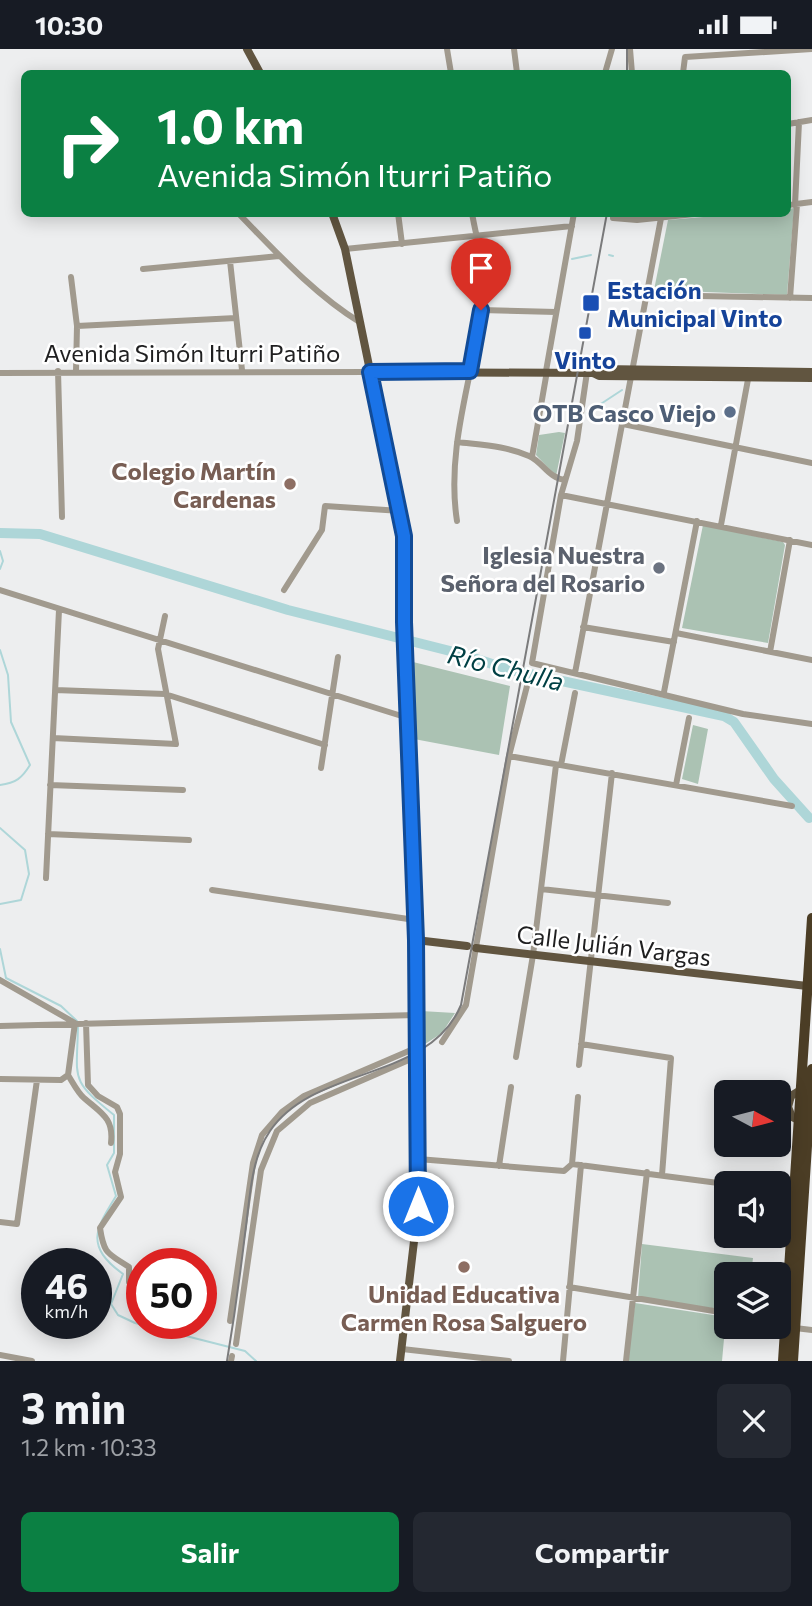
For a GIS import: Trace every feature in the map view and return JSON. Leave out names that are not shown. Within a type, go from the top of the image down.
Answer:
[{"type":"highway","points":[[793,1361],[808,1089],[807,986],[812,918]]},
{"type":"highway","points":[[808,1089],[812,1069]]},
{"type":"highway","points":[[787,1262],[794,1191],[806,1121]]},
{"type":"highway","points":[[782,1339],[782,1361]]},
{"type":"main road","points":[[247,49],[258,70]]},
{"type":"main road","points":[[333,217],[345,249],[404,536],[405,642],[416,940],[418,1159],[417,1220],[400,1361]]},
{"type":"main road","name":"Avenida Simón Iturri Patiño","points":[[370,372],[590,373],[600,369],[632,373],[812,378]]},
{"type":"main road","name":"Avenida Simón Iturri Patiño","points":[[749,375],[812,372]]},
{"type":"main road","name":"Calle Julián Vargas","points":[[416,940],[467,946]]},
{"type":"main road","name":"Calle Julián Vargas","points":[[476,948],[807,986]]},
{"type":"main road","points":[[806,1121],[792,1117],[788,1107],[791,1096],[808,1089]]},
{"type":"street","points":[[447,49],[450,70]]},
{"type":"street","points":[[514,49],[517,70]]},
{"type":"street","points":[[606,70],[611,49]]},
{"type":"street","points":[[630,49],[632,70]]},
{"type":"street","points":[[683,70],[685,57],[812,50]]},
{"type":"street","points":[[791,123],[812,120]]},
{"type":"street","points":[[790,298],[799,122]]},
{"type":"street","points":[[793,205],[812,202]]},
{"type":"street","points":[[242,217],[279,256],[340,310],[361,323]]},
{"type":"street","points":[[399,217],[402,244]]},
{"type":"street","points":[[457,521],[453,493],[457,442],[484,290],[473,217]]},
{"type":"street","points":[[532,457],[573,217]]},
{"type":"street","points":[[575,673],[661,217]]},
{"type":"street","points":[[345,249],[572,226]]},
{"type":"street","points":[[144,269],[279,256]]},
{"type":"street","points":[[230,261],[242,370]]},
{"type":"street","points":[[71,277],[77,326],[76,372]]},
{"type":"street","points":[[647,295],[812,298]]},
{"type":"street","points":[[481,310],[555,312]]},
{"type":"street","points":[[77,326],[236,318]]},
{"type":"street","name":"Avenida Simón Iturri Patiño","points":[[0,373],[242,370],[370,372]]},
{"type":"street","points":[[58,372],[62,517]]},
{"type":"street","points":[[590,373],[577,441],[561,495],[532,663],[664,692],[743,713],[812,724]]},
{"type":"street","points":[[721,526],[749,375]]},
{"type":"street","points":[[623,424],[812,463]]},
{"type":"street","points":[[457,442],[512,450],[532,457],[555,478],[565,479]]},
{"type":"street","points":[[561,495],[812,545]]},
{"type":"street","points":[[284,590],[322,530],[325,506],[401,511]]},
{"type":"street","points":[[664,692],[697,521]]},
{"type":"street","points":[[770,652],[790,540]]},
{"type":"street","points":[[0,590],[408,718]]},
{"type":"street","points":[[46,878],[59,610]]},
{"type":"street","points":[[53,738],[176,744],[158,649],[166,616]]},
{"type":"street","points":[[583,627],[674,642]]},
{"type":"street","points":[[676,633],[812,660]]},
{"type":"street","points":[[321,768],[338,657]]},
{"type":"street","points":[[442,1042],[466,1005],[509,756],[527,686]]},
{"type":"street","points":[[55,690],[165,694],[325,745]]},
{"type":"street","points":[[516,1057],[559,765],[575,693]]},
{"type":"street","points":[[676,785],[689,718]]},
{"type":"street","points":[[509,756],[792,806]]},
{"type":"street","points":[[579,1065],[612,773]]},
{"type":"street","points":[[50,785],[183,790]]},
{"type":"street","points":[[48,834],[190,840]]},
{"type":"street","points":[[541,889],[668,903]]},
{"type":"street","points":[[212,890],[415,919]]},
{"type":"street","name":"Calle Julián Vargas","points":[[467,946],[476,948]]},
{"type":"street","points":[[0,980],[79,1023]]},
{"type":"street","points":[[0,1026],[416,1015]]},
{"type":"street","points":[[0,1079],[61,1080],[68,1075],[79,1023]]},
{"type":"street","points":[[79,1023],[88,1085],[98,1096],[117,1107],[120,1114],[120,1154],[115,1172],[121,1197],[100,1228],[102,1245],[109,1257],[126,1266]]},
{"type":"street","points":[[581,1045],[671,1058],[662,1175]]},
{"type":"street","points":[[230,1321],[253,1163],[262,1135],[282,1112],[304,1096],[418,1052]]},
{"type":"street","points":[[236,1344],[261,1170],[277,1131],[310,1103],[418,1052]]},
{"type":"street","points":[[68,1075],[83,1098],[104,1113],[110,1123],[111,1143]]},
{"type":"street","points":[[0,1222],[17,1224],[37,1080]]},
{"type":"street","points":[[499,1166],[511,1087]]},
{"type":"street","points":[[418,1159],[564,1171],[572,1164],[578,1097]]},
{"type":"street","points":[[572,1164],[714,1182]]},
{"type":"street","points":[[563,1361],[581,1165]]},
{"type":"street","points":[[626,1361],[648,1172]]},
{"type":"street","points":[[569,1287],[714,1311]]},
{"type":"street","points":[[795,1328],[812,1330]]},
{"type":"street","points":[[401,1349],[509,1361]]},
{"type":"street","points":[[0,1355],[32,1361]]},
{"type":"green space","points":[[791,208],[794,208],[787,295],[654,290],[668,220],[703,217],[791,217]]},
{"type":"green space","points":[[565,433],[556,476],[536,455],[539,435]]},
{"type":"green space","points":[[703,525],[783,542],[785,545],[768,643],[682,628]]},
{"type":"green space","points":[[413,662],[510,686],[499,755],[414,739]]},
{"type":"green space","points":[[693,725],[708,729],[698,784],[682,779]]},
{"type":"green space","points":[[421,1011],[455,1013],[442,1033],[422,1046]]},
{"type":"green space","points":[[642,1244],[753,1258],[752,1262],[714,1262],[714,1308],[638,1298]]},
{"type":"green space","points":[[635,1303],[714,1315],[714,1339],[724,1339],[722,1361],[628,1361]]},
{"type":"waterway","points":[[572,259],[591,255]]},
{"type":"waterway","points":[[609,255],[613,256]]},
{"type":"waterway","points":[[587,413],[622,390]]},
{"type":"waterway","name":"Río Chulla","points":[[0,533],[40,534],[288,610],[458,653],[511,670],[724,716],[734,722],[774,779],[809,818]]},
{"type":"waterway","points":[[0,551],[3,561],[0,569]]},
{"type":"waterway","points":[[0,650],[8,675],[11,722],[30,765],[18,779],[0,785]]},
{"type":"waterway","points":[[0,828],[25,850],[29,874],[21,900],[0,904]]},
{"type":"waterway","points":[[0,949],[6,978],[61,1006],[77,1021]]},
{"type":"waterway","points":[[78,1026],[79,1077],[89,1093],[114,1115],[114,1153],[107,1165],[116,1196],[103,1219],[97,1237],[103,1255],[123,1274],[111,1304],[118,1315],[135,1323],[245,1351],[256,1361]]},
{"type":"tram line","points":[[627,49],[627,70]]},
{"type":"tram line","points":[[227,1361],[252,1181],[258,1155],[270,1131],[290,1110],[314,1094],[424,1048],[445,1030],[461,1005],[606,217]]},
{"type":"place","name":"Estación Municipal Vinto","points":[[591,303]]},
{"type":"place","name":"Vinto","points":[[585,333]]},
{"type":"place","name":"OTB Casco Viejo","points":[[730,412]]},
{"type":"place","name":"Colegio Martín Cardenas","points":[[290,484]]},
{"type":"place","name":"Iglesia Nuestra Señora del Rosario","points":[[659,568]]},
{"type":"place","name":"Unidad Educativa Carmen Rosa Salguero","points":[[464,1267]]},
{"type":"route","points":[[418,1206],[416,940],[405,657],[404,536],[401,511],[370,372],[470,371],[481,310]]}]
